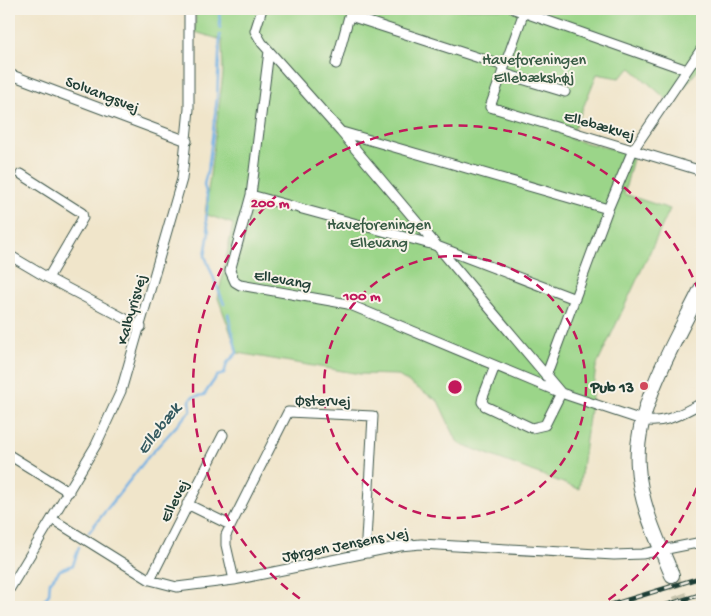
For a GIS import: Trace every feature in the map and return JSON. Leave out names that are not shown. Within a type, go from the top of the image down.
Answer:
[{"type":"street","name":"Kalbyrisvej","points":[[10,584],[69,492],[96,445],[121,391],[141,327],[182,180],[187,141],[189,9]]},
{"type":"street","points":[[262,9],[255,31],[269,51],[341,132],[560,393],[545,425],[532,428],[485,406],[482,402],[495,366]]},
{"type":"street","points":[[503,70],[521,10],[687,70]]},
{"type":"street","points":[[336,64],[350,12],[565,92]]},
{"type":"street","points":[[546,376],[608,209],[633,150],[702,48]]},
{"type":"street","name":"Ellevang","points":[[269,51],[252,195],[230,271],[235,282],[240,285],[348,304],[560,393],[642,420],[663,422],[702,403]]},
{"type":"street","name":"Ellebækvej","points":[[503,70],[490,107],[702,170]]},
{"type":"street","name":"Solvangsvej","points":[[9,74],[187,141]]},
{"type":"street","points":[[341,132],[608,209]]},
{"type":"street","points":[[22,174],[82,213],[83,218],[48,278]]},
{"type":"street","points":[[252,195],[434,245],[575,299]]},
{"type":"street","points":[[9,255],[48,278],[141,327]]},
{"type":"street","points":[[672,575],[642,492],[639,475],[638,444],[642,420],[650,396],[702,287]]},
{"type":"street","name":"Østervej","points":[[234,580],[226,545],[226,534],[288,412],[373,416],[366,540],[368,553]]},
{"type":"street","name":"Ellevej","points":[[150,580],[223,435]]},
{"type":"street","points":[[9,455],[69,492]]},
{"type":"street","points":[[187,504],[230,525]]},
{"type":"street","name":"Jørgen Jensens Vej","points":[[52,519],[150,580],[178,587],[234,580],[400,546],[442,543],[614,555],[662,550],[700,541]]},
{"type":"green space","name":"Haveforeningen Ellevang","points":[[196,9],[702,9],[702,65],[671,103],[631,68],[619,78],[597,74],[570,139],[634,154],[624,194],[670,209],[596,367],[579,489],[458,443],[438,401],[397,375],[360,374],[238,353],[218,298],[233,224],[205,214],[223,74],[222,40],[195,32]]},
{"type":"waterway","name":"Ellebæk","points":[[219,9],[220,28]]},
{"type":"waterway","name":"Ellebæk","points":[[220,35],[217,99],[209,163],[204,185],[208,199],[206,220],[209,232],[205,256],[224,304]]},
{"type":"waterway","name":"Ellebæk","points":[[89,532],[148,457],[191,410],[190,401],[192,397],[204,395],[217,376],[224,374],[227,363],[237,353],[228,314]]},
{"type":"waterway","name":"Ellebæk","points":[[39,607],[49,594],[50,582],[60,570],[73,565],[79,547]]},
{"type":"tunnel","points":[[672,575],[684,607]]},
{"type":"railway","points":[[604,607],[702,577]]},
{"type":"railway","points":[[660,607],[702,594]]},
{"type":"place","name":"Pub 13","points":[[644,386]]},
{"type":"park label","name":"Haveforeningen Ellebækshøj","points":[[534,67]]}]
